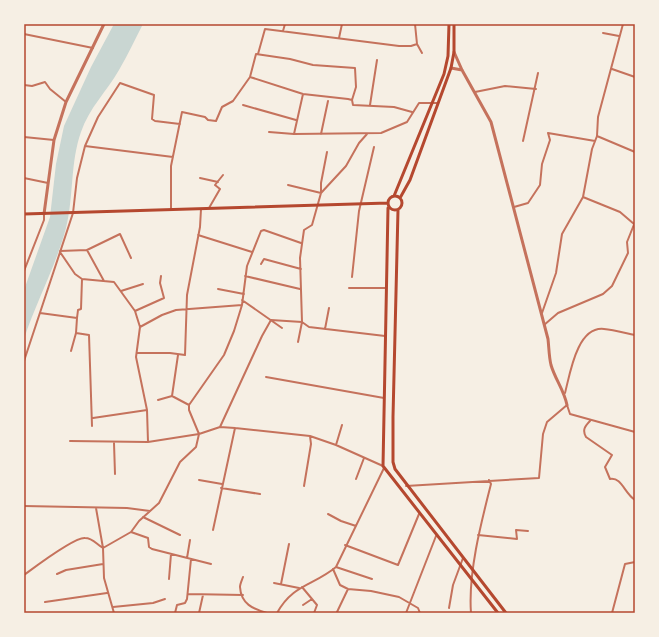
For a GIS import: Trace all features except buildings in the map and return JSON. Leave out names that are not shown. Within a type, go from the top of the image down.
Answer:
[{"type":"main road","points":[[400,198],[410,180],[448,56],[449,24]]},
{"type":"main road","points":[[454,24],[454,52],[451,68],[394,196],[390,198],[388,203],[383,467],[498,613]]},
{"type":"main road","points":[[394,196],[400,198],[403,204],[398,210],[394,469],[506,613]]},
{"type":"main road","points":[[24,214],[388,203]]},
{"type":"main road","points":[[388,208],[398,210]]},
{"type":"street","points":[[24,271],[44,220],[54,140],[66,102],[104,24]]},
{"type":"street","points":[[283,31],[285,24]]},
{"type":"street","points":[[339,38],[342,24]]},
{"type":"street","points":[[414,24],[417,44],[422,53]]},
{"type":"street","points":[[541,315],[556,273],[562,234],[583,197],[597,136],[598,118],[623,24]]},
{"type":"street","points":[[171,209],[173,157],[182,113],[184,112],[205,117],[208,120],[216,121],[222,107],[233,101],[250,78],[256,54],[258,54],[265,29],[399,46],[411,46],[417,44]]},
{"type":"street","points":[[603,33],[619,36]]},
{"type":"street","points":[[24,34],[93,48]]},
{"type":"street","points":[[454,52],[462,70],[491,122],[548,339],[551,364],[557,381],[565,393]]},
{"type":"street","points":[[258,54],[290,59],[313,65],[356,68],[356,87],[352,100],[353,105],[394,107],[412,112]]},
{"type":"street","points":[[370,105],[377,60]]},
{"type":"street","points":[[451,68],[462,70]]},
{"type":"street","points":[[612,69],[635,77]]},
{"type":"street","points":[[523,141],[536,89],[538,73]]},
{"type":"street","points":[[250,78],[303,94],[352,100]]},
{"type":"street","points":[[24,85],[32,86],[45,82],[50,89],[66,102]]},
{"type":"street","points":[[24,361],[72,213],[77,178],[85,146],[98,117],[120,83],[154,95],[152,119],[155,121],[180,124]]},
{"type":"street","points":[[475,92],[505,86],[536,89]]},
{"type":"street","points":[[294,134],[303,94]]},
{"type":"street","points":[[321,134],[328,100]]},
{"type":"street","points":[[269,132],[294,134],[381,133],[406,122],[419,103],[435,102]]},
{"type":"street","points":[[243,105],[296,120]]},
{"type":"street","points":[[514,207],[528,203],[540,185],[542,164],[550,140],[548,133],[595,141]]},
{"type":"street","points":[[321,192],[346,166],[359,143],[367,134]]},
{"type":"street","points":[[597,136],[635,152]]},
{"type":"street","points":[[24,137],[54,140]]},
{"type":"street","points":[[85,146],[173,157]]},
{"type":"street","points":[[352,277],[359,211],[374,147]]},
{"type":"street","points":[[298,342],[302,322],[300,289],[304,230],[312,225],[321,192],[321,183],[328,152]]},
{"type":"street","points":[[209,208],[220,189],[215,186],[223,174]]},
{"type":"street","points":[[24,178],[48,182]]},
{"type":"street","points":[[200,178],[218,182]]},
{"type":"street","points":[[288,185],[321,192]]},
{"type":"street","points":[[544,325],[558,313],[603,294],[612,286],[628,252],[627,242],[634,223],[620,212],[583,197]]},
{"type":"street","points":[[137,353],[170,353],[185,355],[186,311],[190,273],[198,235],[201,208]]},
{"type":"street","points":[[103,548],[131,532],[143,517],[163,498],[173,472],[180,462],[196,447],[199,434],[189,410],[190,405],[224,355],[234,331],[242,305],[245,276],[252,252],[262,230],[302,243]]},
{"type":"street","points":[[60,251],[87,250],[120,234],[131,258]]},
{"type":"street","points":[[198,235],[252,252]]},
{"type":"street","points":[[87,250],[104,281]]},
{"type":"street","points":[[60,251],[75,274],[82,279],[113,281],[135,311],[140,327],[137,353],[146,410],[148,442]]},
{"type":"street","points":[[261,264],[264,259],[301,269]]},
{"type":"street","points":[[135,311],[164,298],[160,283],[161,276]]},
{"type":"street","points":[[245,276],[300,289]]},
{"type":"street","points":[[71,351],[76,333],[78,310],[81,309],[82,279]]},
{"type":"street","points":[[121,291],[143,284]]},
{"type":"street","points":[[349,288],[386,288]]},
{"type":"street","points":[[218,289],[244,294]]},
{"type":"street","points":[[242,300],[282,328]]},
{"type":"street","points":[[140,327],[170,312],[242,305]]},
{"type":"street","points":[[324,329],[330,308]]},
{"type":"street","points":[[39,313],[77,318]]},
{"type":"street","points":[[271,320],[302,322],[309,327],[385,336]]},
{"type":"street","points":[[220,427],[262,336],[271,320]]},
{"type":"street","points":[[635,335],[603,328],[589,334],[579,344],[565,393],[566,404],[570,414],[590,421],[635,432]]},
{"type":"street","points":[[76,333],[89,335],[93,418],[92,426]]},
{"type":"street","points":[[172,396],[178,355]]},
{"type":"street","points":[[266,377],[384,398]]},
{"type":"street","points":[[158,400],[172,396],[190,405]]},
{"type":"street","points":[[406,486],[539,478],[543,434],[546,422],[566,404]]},
{"type":"street","points":[[93,418],[146,410]]},
{"type":"street","points":[[590,421],[584,428],[586,437],[612,455],[607,462],[606,471],[610,479],[615,478],[622,483],[626,492],[635,500]]},
{"type":"street","points":[[336,445],[342,425]]},
{"type":"street","points":[[70,441],[114,443],[148,442],[199,434],[220,427],[235,428],[310,436],[336,445],[383,467],[336,567],[288,596],[277,613]]},
{"type":"street","points":[[213,530],[235,428]]},
{"type":"street","points":[[304,486],[311,444],[310,436]]},
{"type":"street","points":[[114,443],[115,474]]},
{"type":"street","points":[[356,479],[364,458]]},
{"type":"street","points":[[199,480],[222,484]]},
{"type":"street","points":[[471,613],[472,580],[478,535],[490,484],[489,480]]},
{"type":"street","points":[[221,488],[260,494]]},
{"type":"street","points":[[24,506],[127,508],[150,511]]},
{"type":"street","points":[[96,508],[103,548],[103,564],[107,593],[114,613]]},
{"type":"street","points":[[328,514],[341,521],[356,526]]},
{"type":"street","points":[[346,545],[398,565],[419,514]]},
{"type":"street","points":[[143,517],[180,535]]},
{"type":"street","points":[[478,535],[517,539],[516,530],[528,531]]},
{"type":"street","points":[[131,532],[148,538],[152,549],[211,564]]},
{"type":"street","points":[[406,613],[436,536]]},
{"type":"street","points":[[24,575],[82,537],[92,539],[103,548]]},
{"type":"street","points":[[187,558],[190,540]]},
{"type":"street","points":[[281,584],[289,544]]},
{"type":"street","points":[[169,579],[171,554]]},
{"type":"street","points":[[449,608],[453,585],[463,558]]},
{"type":"street","points":[[174,613],[177,605],[185,603],[188,594],[191,559]]},
{"type":"street","points":[[612,613],[625,564],[635,562]]},
{"type":"street","points":[[58,574],[66,570],[103,564]]},
{"type":"street","points":[[336,567],[372,579]]},
{"type":"street","points":[[333,569],[340,585],[348,589],[371,591],[400,597],[418,608],[420,613]]},
{"type":"street","points":[[243,578],[240,586],[246,604],[266,613]]},
{"type":"street","points":[[274,583],[301,587],[317,606],[314,613]]},
{"type":"street","points":[[337,612],[348,589]]},
{"type":"street","points":[[45,602],[107,593]]},
{"type":"street","points":[[188,594],[203,596],[243,595]]},
{"type":"street","points":[[199,613],[203,596]]},
{"type":"street","points":[[113,608],[153,603],[165,599]]},
{"type":"street","points":[[303,605],[312,599]]},
{"type":"shaded area","points":[[114,24],[143,24],[114,78],[84,123],[75,156],[66,228],[57,256],[24,339],[24,290],[50,217],[56,164],[64,126],[91,67]]}]
